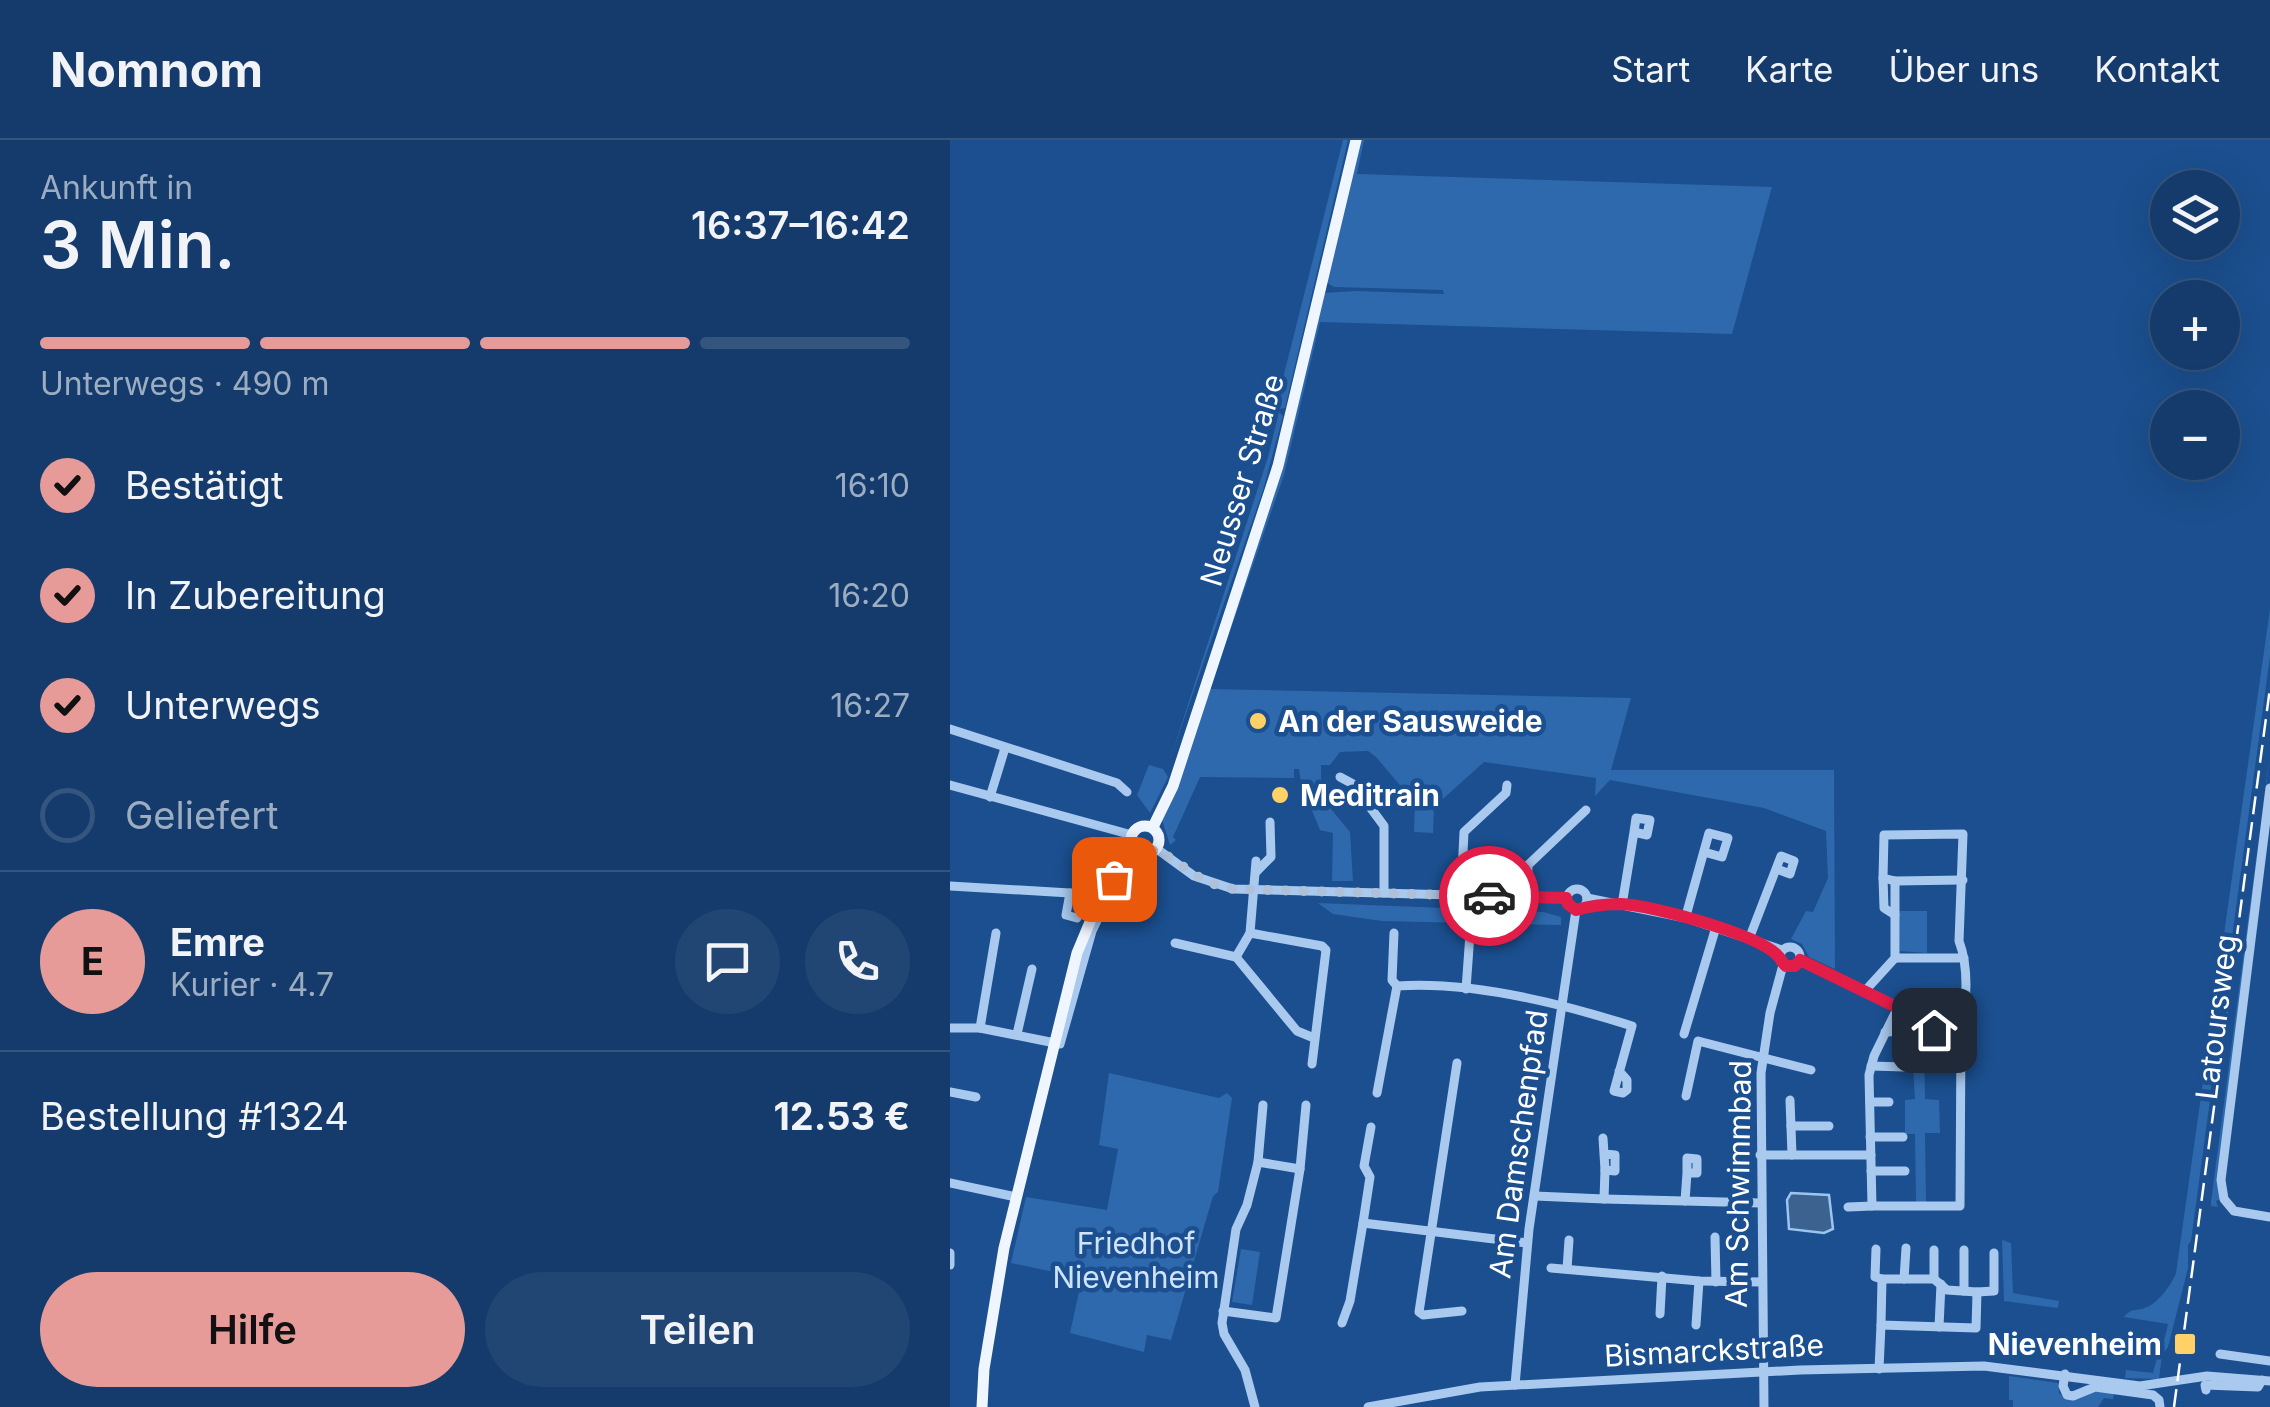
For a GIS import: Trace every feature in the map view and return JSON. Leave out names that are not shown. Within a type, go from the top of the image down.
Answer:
[{"type":"main road","name":"Neusser Straße","points":[[1153,827],[1172,786],[1278,466],[1356,140]]},
{"type":"main road","points":[[1142,826],[1153,827],[1160,837],[1157,849],[1147,854],[1136,851],[1132,834],[1142,826]]},
{"type":"main road","points":[[982,1407],[993,1310],[1016,1198],[1082,937],[1103,893],[1136,851]]},
{"type":"street","points":[[950,728],[1117,783],[1127,792]]},
{"type":"street","points":[[990,796],[1005,748]]},
{"type":"street","points":[[1340,777],[1353,784],[1384,826],[1384,893]]},
{"type":"street","points":[[950,784],[1132,834]]},
{"type":"street","points":[[1461,895],[1464,832],[1506,792],[1507,785]]},
{"type":"street","name":"Latoursweg","points":[[2270,788],[2221,1180],[2224,1199],[2234,1211],[2270,1216]]},
{"type":"street","points":[[1527,897],[1528,865],[1586,810]]},
{"type":"street","points":[[1236,957],[1250,933],[1256,866],[1271,857],[1270,822]]},
{"type":"street","points":[[1620,904],[1634,832]]},
{"type":"street","points":[[1848,1207],[1960,1206],[1961,1030],[1965,1012],[1964,958],[1959,941],[1963,834],[1884,835],[1889,879],[1884,908],[1895,914],[1895,958],[1864,992]]},
{"type":"street","points":[[1157,849],[1206,882],[1256,890],[1566,898],[1575,889],[1582,890],[1583,904]]},
{"type":"street","points":[[1686,918],[1704,852]]},
{"type":"street","points":[[1749,939],[1776,869]]},
{"type":"street","points":[[1889,879],[1963,880]]},
{"type":"street","points":[[950,899],[951,886],[1103,893]]},
{"type":"street","points":[[1070,893],[1066,914],[1077,918]]},
{"type":"street","points":[[1566,898],[1568,904],[1620,904],[1716,927],[1749,939],[1783,960],[1800,960],[1925,1021],[1934,1030]]},
{"type":"street","name":"Am Damschenpfad","points":[[1515,1384],[1527,1244],[1562,1006],[1583,904]]},
{"type":"street","points":[[1684,1034],[1716,927]]},
{"type":"street","points":[[1394,932],[1392,980],[1397,986],[1466,988],[1562,1006],[1632,1026],[1619,1072]]},
{"type":"street","points":[[980,1028],[996,933]]},
{"type":"street","points":[[1250,933],[1322,946],[1326,950],[1312,1064]]},
{"type":"street","points":[[1466,988],[1470,934]]},
{"type":"street","points":[[1176,943],[1236,957],[1296,1031],[1314,1038]]},
{"type":"street","points":[[1783,960],[1795,948],[1800,960]]},
{"type":"street","points":[[1895,958],[1964,958]]},
{"type":"street","name":"Am Schwimmbad","points":[[1764,1407],[1762,1058],[1783,960]]},
{"type":"street","points":[[1018,1034],[1032,968]]},
{"type":"street","points":[[1377,1093],[1397,986]]},
{"type":"street","points":[[1872,1206],[1871,1066],[1897,1009]]},
{"type":"street","points":[[950,1028],[980,1028],[1054,1043]]},
{"type":"street","points":[[1886,1032],[1961,1030]]},
{"type":"street","points":[[1686,1096],[1698,1041],[1811,1070]]},
{"type":"street","points":[[1457,1062],[1418,1312],[1423,1315],[1462,1311]]},
{"type":"street","points":[[1871,1066],[1904,1067]]},
{"type":"street","points":[[950,1092],[976,1097]]},
{"type":"street","points":[[1790,1100],[1792,1155]]},
{"type":"street","points":[[1870,1102],[1889,1102]]},
{"type":"street","points":[[1255,1407],[1245,1370],[1224,1334],[1223,1310],[1236,1230],[1258,1162],[1263,1105]]},
{"type":"street","points":[[1223,1310],[1276,1318],[1306,1105]]},
{"type":"street","points":[[1342,1323],[1350,1302],[1370,1177],[1364,1166],[1371,1126]]},
{"type":"street","points":[[1791,1126],[1829,1126]]},
{"type":"street","points":[[1870,1137],[1903,1137]]},
{"type":"street","points":[[1603,1138],[1604,1199]]},
{"type":"street","points":[[1760,1154],[1870,1155]]},
{"type":"street","points":[[1258,1162],[1300,1169]]},
{"type":"street","points":[[1871,1172],[1905,1171]]},
{"type":"street","points":[[1685,1201],[1687,1173]]},
{"type":"street","points":[[950,1183],[1016,1198]]},
{"type":"street","points":[[1535,1196],[1761,1203]]},
{"type":"street","points":[[1363,1222],[1527,1244]]},
{"type":"street","points":[[1715,1237],[1716,1282]]},
{"type":"street","points":[[1567,1269],[1569,1240]]},
{"type":"street","points":[[1904,1279],[1906,1248]]},
{"type":"street","points":[[1876,1250],[1875,1277],[1937,1282],[1947,1290],[1977,1292],[1994,1291],[1994,1253]]},
{"type":"street","points":[[1934,1250],[1939,1327]]},
{"type":"street","points":[[1964,1250],[1964,1291]]},
{"type":"street","points":[[950,1252],[950,1266]]},
{"type":"street","points":[[1552,1268],[1699,1281],[1761,1282]]},
{"type":"street","points":[[1660,1314],[1662,1276]]},
{"type":"street","points":[[1879,1369],[1882,1278]]},
{"type":"street","points":[[1696,1325],[1699,1281]]},
{"type":"street","points":[[1881,1326],[1976,1328],[1977,1292]]},
{"type":"street","points":[[2220,1354],[2270,1361]]},
{"type":"street","name":"Bismarckstraße","points":[[1368,1407],[1453,1390],[1515,1384],[1762,1371],[1984,1366],[2123,1384],[2158,1385],[2207,1376],[2266,1380]]},
{"type":"street","name":"Bismarckstraße","points":[[2065,1374],[2063,1386],[2067,1395],[2096,1387],[2153,1395],[2160,1407]]},
{"type":"street","points":[[2206,1390],[2206,1386],[2258,1387],[2266,1380]]},
{"type":"green space","points":[[1343,140],[1348,140],[1285,408],[1281,409],[1276,406]]},
{"type":"green space","points":[[1359,140],[1364,140],[1357,174],[1772,187],[1732,334],[1320,322],[1284,475],[1210,689],[1631,698],[1611,770],[1834,770],[1835,969],[1809,957],[1802,944],[1791,939],[1806,911],[1813,912],[1828,878],[1826,831],[1764,808],[1610,780],[1595,796],[1596,778],[1484,762],[1434,807],[1433,833],[1414,832],[1415,803],[1376,757],[1368,751],[1340,752],[1330,765],[1321,765],[1321,778],[1327,790],[1322,798],[1350,832],[1353,881],[1332,881],[1333,833],[1320,830],[1304,793],[1299,769],[1294,769],[1294,778],[1200,777],[1173,837],[1176,840],[1170,845],[1162,820],[1184,765],[1323,293],[1444,294],[1443,290],[1334,287],[1326,282]]},
{"type":"green space","points":[[1279,412],[1283,416],[1263,490],[1169,763],[1268,457]]},
{"type":"green space","points":[[2270,609],[2270,656],[2188,1245],[2188,1268],[2168,1347],[2162,1355],[2159,1379],[2125,1378],[2126,1370],[2153,1373],[2168,1324],[2124,1317],[2156,1301],[2176,1273]]},
{"type":"green space","points":[[2270,753],[2218,1207],[2211,1206],[2211,1202]]},
{"type":"green space","points":[[1149,765],[1163,769],[1168,777],[1150,813],[1137,795]]},
{"type":"green space","points":[[1318,903],[1543,912],[1561,917],[1561,925],[1382,921],[1333,914]]},
{"type":"green space","points":[[1899,911],[1927,911],[1927,953],[1900,951]]},
{"type":"green space","points":[[1911,1035],[1924,1035],[1925,1099],[1939,1100],[1940,1133],[1925,1133],[1926,1203],[1916,1203],[1915,1134],[1905,1134],[1905,1100],[1915,1099]]},
{"type":"green space","name":"Friedhof Nievenheim","points":[[1109,1073],[1219,1098],[1227,1093],[1232,1098],[1218,1192],[1213,1196],[1171,1340],[1147,1335],[1144,1352],[1070,1333],[1082,1278],[1011,1263],[1026,1197],[1107,1210],[1118,1149],[1099,1145]]},
{"type":"green space","points":[[2002,1240],[2011,1243],[2013,1293],[2059,1301],[2058,1308],[2004,1301]]},
{"type":"green space","points":[[1241,1249],[1260,1252],[1252,1305],[1232,1302]]},
{"type":"green space","points":[[2009,1376],[2058,1383],[2059,1393],[2068,1400],[2096,1390],[2114,1394],[2113,1399],[2104,1398],[2098,1407],[2013,1407],[2013,1400],[2009,1400]]},
{"type":"shaded area","points":[[1791,1193],[1829,1195],[1833,1229],[1824,1233],[1789,1229],[1787,1200]]},
{"type":"railway","points":[[2174,1407],[2270,688]]},
{"type":"way so far","points":[[1114,879],[1136,851],[1147,854],[1157,849],[1206,882],[1233,889],[1489,896]]},
{"type":"place","name":"An der Sausweide","points":[[1258,721]]},
{"type":"place","name":"Meditrain","points":[[1280,795]]},
{"type":"place","name":"Nievenheim","points":[[2185,1344]]},
{"type":"route","points":[[1489,896],[1566,898],[1576,910],[1586,905],[1618,904],[1701,922],[1749,939],[1780,956],[1786,966],[1795,966],[1800,960],[1925,1021],[1934,1030]]}]
